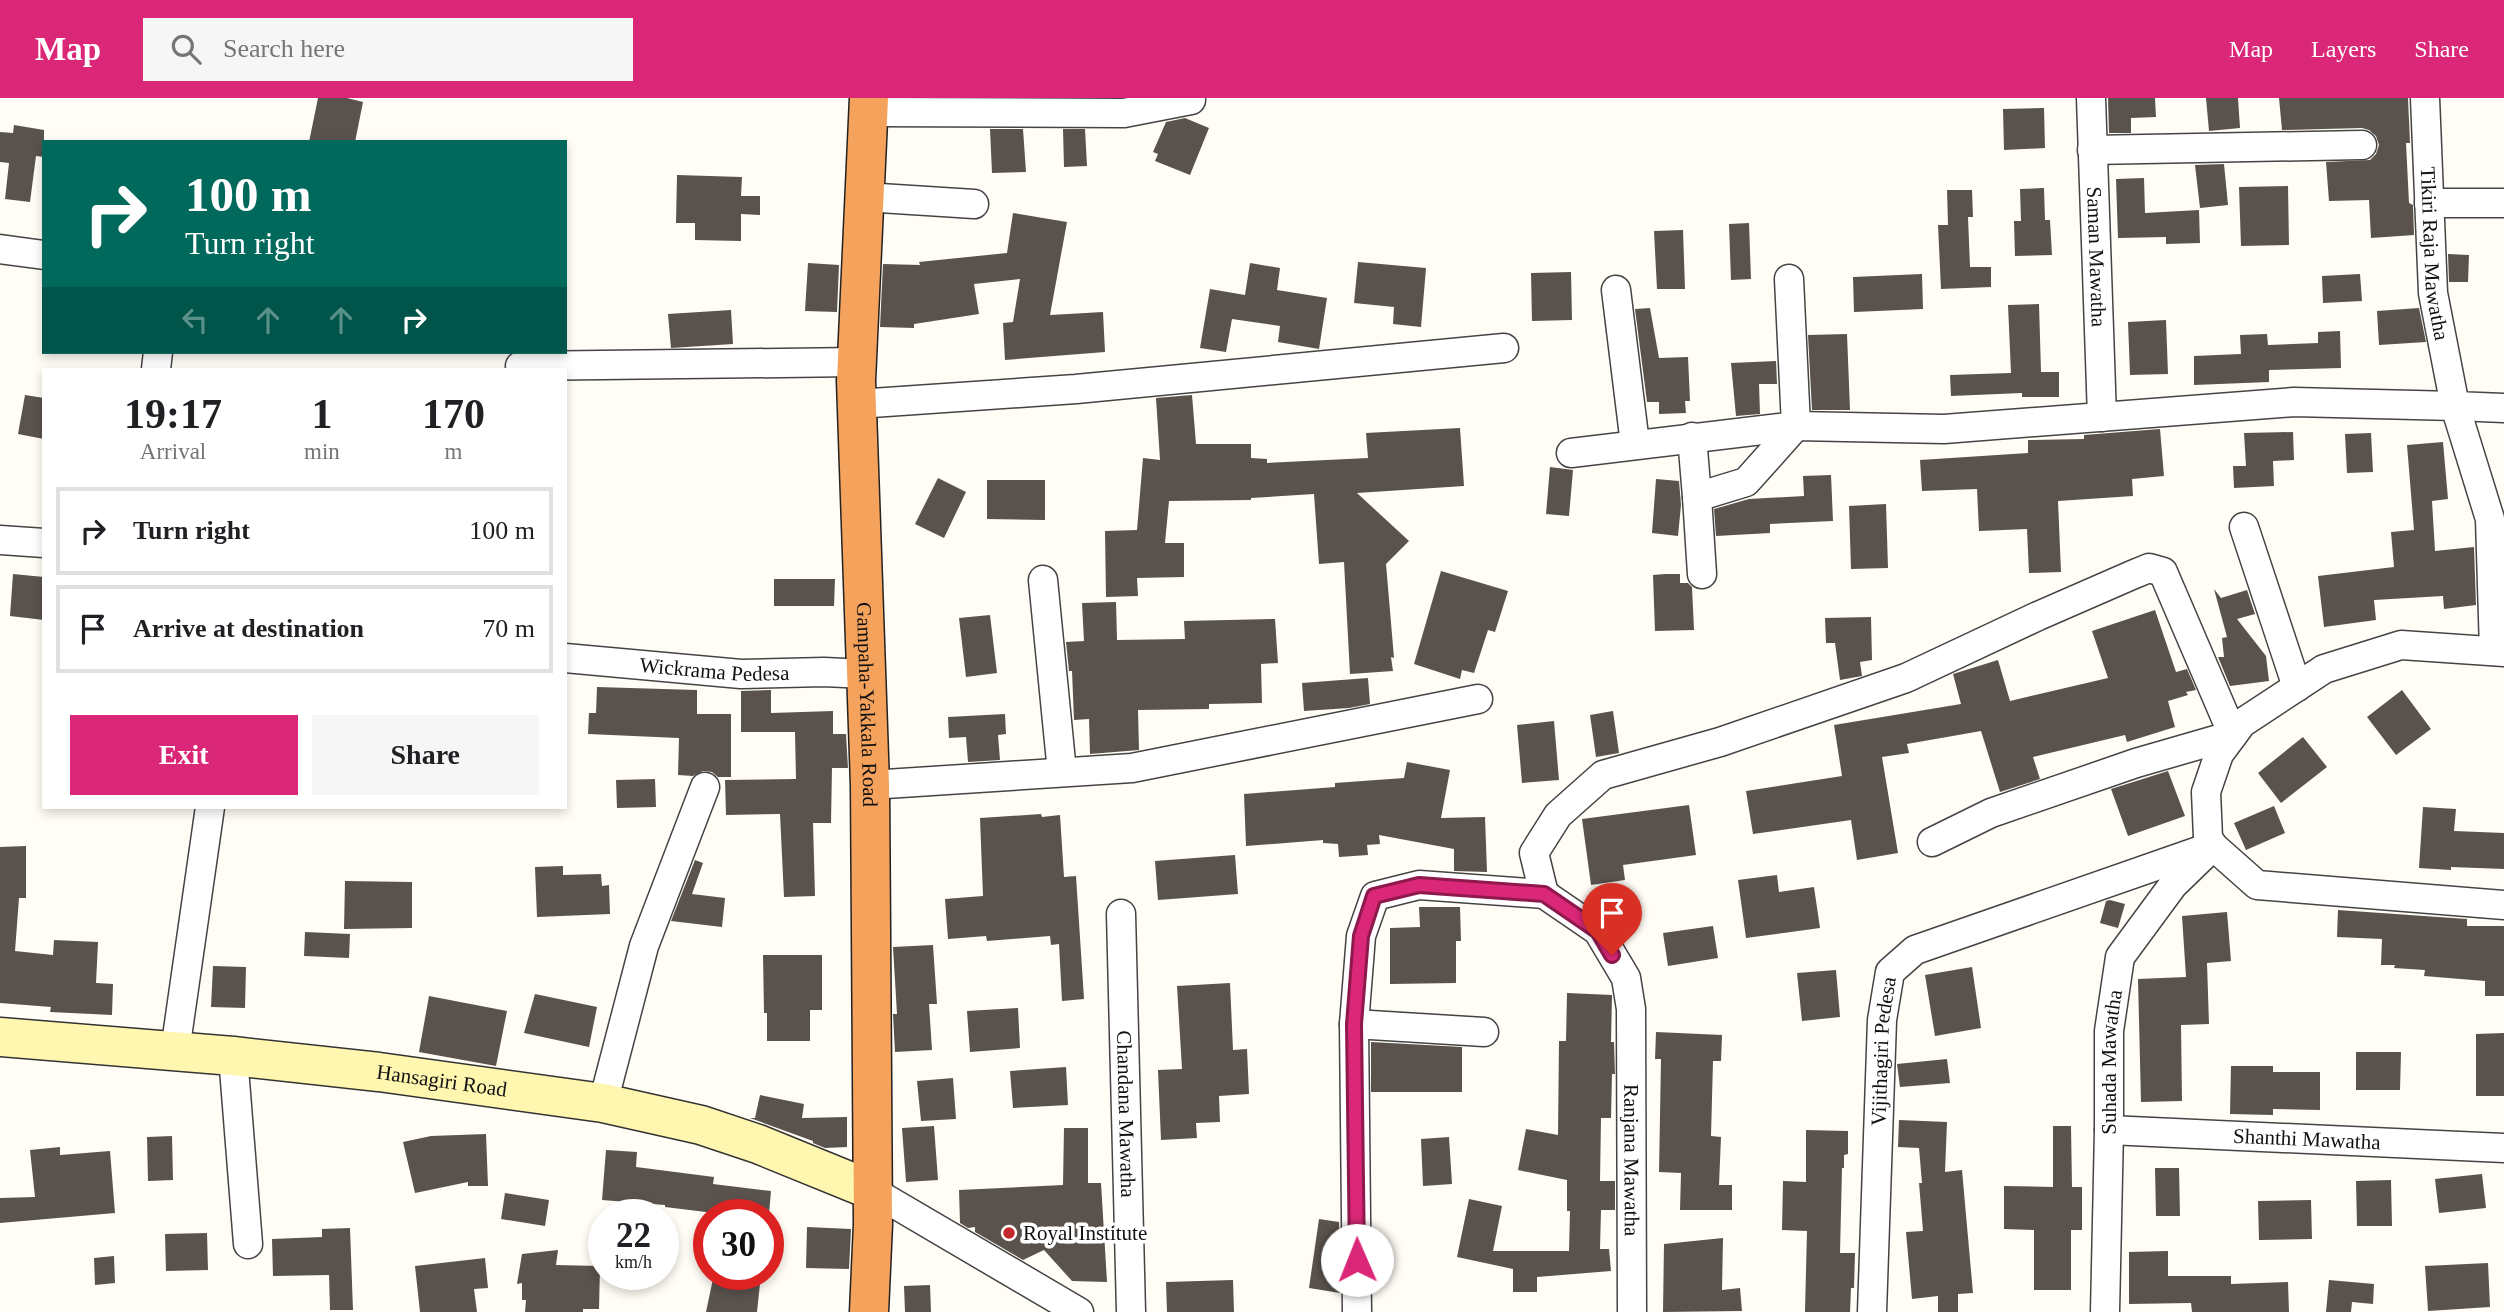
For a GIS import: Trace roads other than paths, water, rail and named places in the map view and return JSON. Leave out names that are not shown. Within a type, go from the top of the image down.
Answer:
[{"type":"highway","name":"Gampaha-Yakkala Road","points":[[869,105],[857,362],[870,785],[873,1224],[869,1312]]},
{"type":"street","name":"Saman Mawatha","points":[[2091,98],[2102,417]]},
{"type":"street","name":"Tikiri Raja Mawatha","points":[[2425,98],[2433,293],[2455,406],[2490,519],[2499,651]]},
{"type":"street","points":[[869,105],[1124,113],[1191,100]]},
{"type":"street","points":[[2092,150],[2362,145]]},
{"type":"street","points":[[864,197],[974,204]]},
{"type":"street","points":[[2429,203],[2504,202]]},
{"type":"street","points":[[0,249],[42,255]]},
{"type":"street","points":[[1697,497],[1746,482],[1796,426],[1789,279]]},
{"type":"street","points":[[1616,290],[1634,444]]},
{"type":"street","points":[[857,404],[1076,389],[1504,348]]},
{"type":"street","points":[[520,366],[857,362]]},
{"type":"street","points":[[1571,453],[1796,426],[1944,429],[2078,421],[2294,402],[2504,408]]},
{"type":"street","points":[[1692,437],[1702,574]]},
{"type":"street","points":[[2244,527],[2297,687]]},
{"type":"street","points":[[0,540],[42,543]]},
{"type":"street","points":[[1357,1312],[1354,1024],[1361,936],[1374,896],[1419,885],[1544,894],[1534,853],[1558,815],[1603,775],[1720,742],[1906,678],[2149,568],[2163,572],[2233,735]]},
{"type":"street","points":[[1043,579],[1062,772]]},
{"type":"street","points":[[2499,651],[2400,645],[2324,669],[2242,723],[2218,754],[2206,792],[2208,838],[2213,846],[2257,885],[2504,905]]},
{"type":"street","name":"Wickrama Pedesa","points":[[567,658],[741,674],[866,674]]},
{"type":"street","points":[[870,785],[1132,768],[1478,699]]},
{"type":"street","points":[[1932,842],[1991,813],[2136,763],[2233,735]]},
{"type":"street","points":[[603,1102],[644,946],[705,787]]},
{"type":"street","points":[[174,1051],[209,809]]},
{"type":"street","name":"Suhada Mawatha","points":[[2105,1312],[2109,1031],[2120,957],[2173,885],[2213,846]]},
{"type":"street","name":"Vijithagiri Pedesa","points":[[1872,1312],[1882,1020],[1890,972],[1915,950],[2213,846]]},
{"type":"street","name":"Ranjana Mawatha","points":[[1544,894],[1598,931],[1626,978],[1631,1009],[1632,1312]]},
{"type":"street","name":"Chandana Mawatha","points":[[1121,914],[1131,1312]]},
{"type":"street","points":[[1354,1024],[1484,1032]]},
{"type":"street","name":"Hansagiri Road","points":[[0,1037],[233,1056],[379,1072],[603,1102],[701,1125],[758,1144],[871,1190]]},
{"type":"street","points":[[233,1056],[248,1244]]},
{"type":"street","name":"Shanthi Mawatha","points":[[2109,1130],[2504,1149]]},
{"type":"street","points":[[871,1190],[1079,1312]]},
{"type":"place","name":"Royal Institute","points":[[1009,1233]]}]
